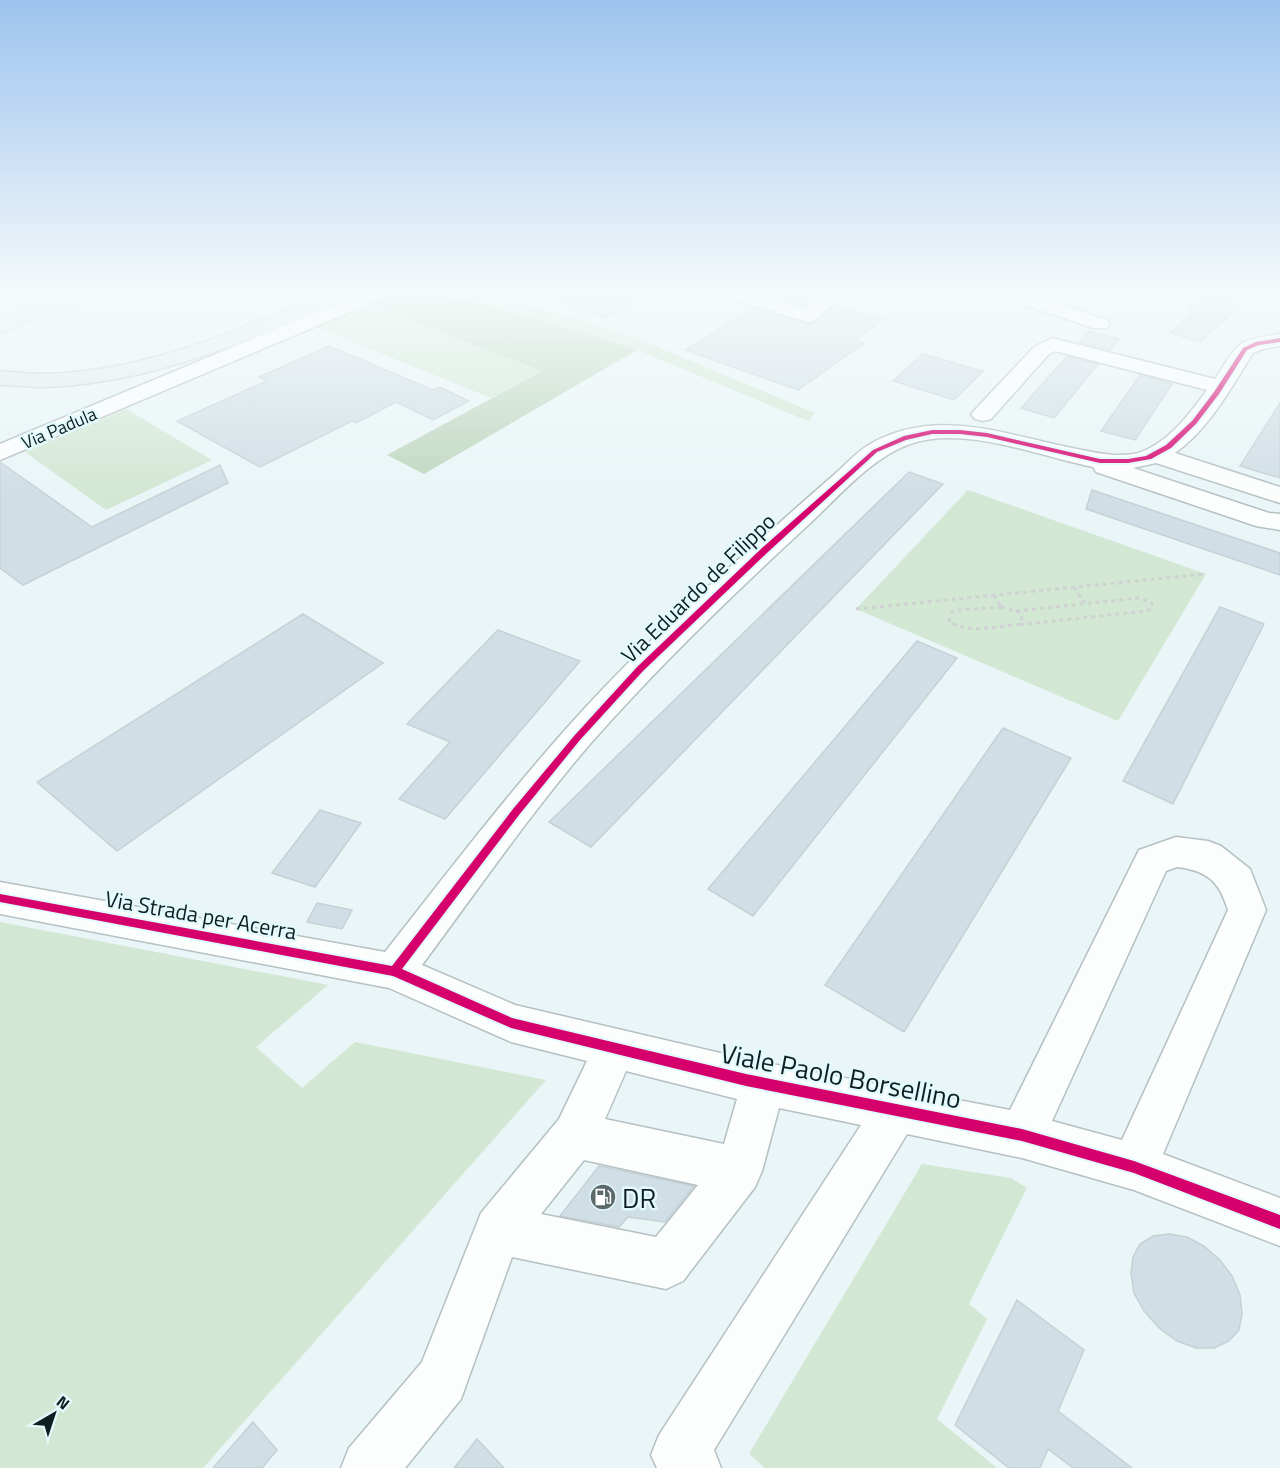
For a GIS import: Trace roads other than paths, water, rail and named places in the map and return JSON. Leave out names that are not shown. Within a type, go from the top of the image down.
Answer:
[{"type":"main road","points":[[0,367],[10,372],[28,374],[70,374],[143,360]]},
{"type":"main road","points":[[0,378],[22,380],[67,378],[138,367],[162,360]]},
{"type":"street","name":"Via Padula","points":[[0,453],[221,360]]},
{"type":"street","points":[[983,414],[1033,360]]},
{"type":"street","points":[[1113,360],[1220,387]]},
{"type":"street","points":[[1144,458],[1191,424],[1238,360]]},
{"type":"street","name":"Via Eduardo de Filippo","points":[[394,971],[516,812],[577,738],[640,669],[868,456],[885,445],[926,432],[952,430],[981,434],[1078,458],[1109,462],[1144,458],[1280,495]]},
{"type":"street","points":[[1078,458],[1280,522]]},
{"type":"street","points":[[1022,1135],[1152,861],[1176,852],[1208,856],[1237,880],[1247,910],[1134,1167]]},
{"type":"street","name":"Via Strada per Acerra","points":[[0,898],[394,971]]},
{"type":"street","name":"Viale Paolo Borsellino","points":[[394,971],[511,1023],[614,1050],[764,1083],[1022,1135],[1134,1167],[1280,1222]]},
{"type":"street","points":[[369,1468],[442,1380],[498,1230],[575,1135],[614,1050]]},
{"type":"street","points":[[498,1230],[666,1264],[739,1171],[764,1083]]},
{"type":"street","points":[[693,1468],[679,1455],[897,1109]]},
{"type":"street","points":[[575,1135],[739,1171]]},
{"type":"place","name":"DR","points":[[603,1197]]}]
